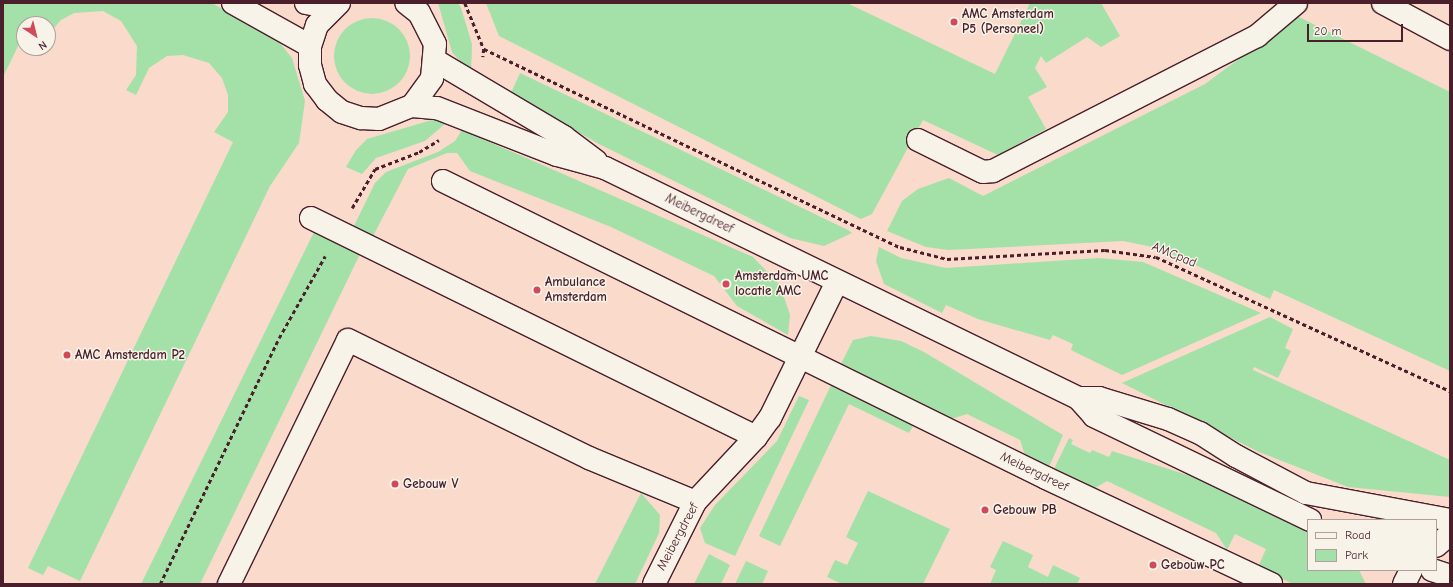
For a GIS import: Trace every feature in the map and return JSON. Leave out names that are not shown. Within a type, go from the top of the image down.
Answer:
[{"type":"street","points":[[233,3],[310,46]]},
{"type":"street","points":[[306,3],[335,6]]},
{"type":"street","points":[[918,140],[983,172],[993,171],[1257,36],[1296,3]]},
{"type":"street","points":[[1383,3],[1450,39]]},
{"type":"street","points":[[335,6],[317,25],[310,46],[310,65],[315,84],[326,100],[342,112],[379,119],[412,106],[432,78],[436,61],[435,44],[415,6]]},
{"type":"street","name":"Meibergdreef","points":[[436,61],[564,137],[605,168],[1078,398],[1094,416],[1308,519]]},
{"type":"street","name":"Meibergdreef","points":[[412,106],[437,108],[556,155],[605,168]]},
{"type":"street","points":[[443,181],[800,354]]},
{"type":"street","points":[[311,218],[756,437]]},
{"type":"street","name":"Meibergdreef","points":[[654,584],[695,502],[756,437],[837,282]]},
{"type":"street","points":[[229,584],[348,340],[589,458],[695,502]]},
{"type":"street","name":"Meibergdreef","points":[[800,354],[1046,478],[1271,584]]},
{"type":"street","name":"Meibergdreef","points":[[1078,398],[1100,398],[1168,419],[1200,433],[1236,456],[1306,493],[1450,520]]},
{"type":"street","points":[[1437,545],[1450,534]]},
{"type":"street","points":[[1404,584],[1410,571]]},
{"type":"street","points":[[1435,571],[1450,576]]},
{"type":"path","name":"AMCpad","points":[[465,3],[484,49],[871,235],[923,255],[946,259],[1105,250],[1156,257],[1450,391]]},
{"type":"path","points":[[160,584],[279,338],[365,185]]},
{"type":"shaded area","name":"Amsterdam UMC locatie AMC","points":[[3,3],[1450,3],[1450,584],[3,584]]},
{"type":"green space","points":[[3,3],[212,3],[279,42],[292,58],[305,101],[299,143],[270,186],[80,581],[48,566],[43,575],[28,568],[233,142],[214,132],[228,112],[228,95],[222,78],[209,63],[183,55],[167,56],[149,68],[136,95],[126,90],[136,75],[137,46],[121,21],[103,11],[74,13],[61,20],[56,26],[56,16],[16,16],[16,50],[3,77]]},
{"type":"green space","points":[[438,3],[458,3],[461,8],[472,44],[471,74],[452,52]]},
{"type":"green space","points":[[486,3],[847,3],[995,74],[1030,3],[1101,3],[1120,36],[1101,47],[1087,37],[1046,63],[1041,56],[1035,68],[1047,87],[1028,97],[1046,129],[998,155],[923,120],[872,214],[861,219],[499,36]]},
{"type":"green space","points":[[1297,16],[1450,92],[1450,371],[1274,290],[1270,299],[1158,248],[1123,241],[948,250],[926,247],[887,231],[902,201],[918,189],[949,178],[983,196],[1205,84]]},
{"type":"green space","points":[[372,18],[386,21],[399,29],[407,42],[410,56],[407,70],[399,83],[386,91],[372,94],[358,91],[345,83],[337,70],[334,56],[337,42],[345,29],[358,21]]},
{"type":"green space","points":[[520,73],[852,233],[824,246],[790,238],[599,144],[511,93]]},
{"type":"green space","points":[[432,120],[446,123],[425,141],[376,158],[362,174],[346,167],[356,150],[367,139]]},
{"type":"green space","points":[[462,130],[753,257],[780,285],[790,315],[788,335],[737,306],[714,276],[611,227],[470,171],[457,153],[447,153],[408,169],[371,240],[351,232],[375,183],[386,172],[438,152],[455,141]]},
{"type":"green space","points":[[316,228],[361,252],[200,584],[141,584]]},
{"type":"green space","points":[[879,247],[901,258],[946,268],[1099,258],[1143,262],[1261,313],[1122,375],[1071,350],[1073,344],[1053,335],[1050,340],[978,319],[946,305],[942,313],[884,284],[876,261]]},
{"type":"green space","points":[[1270,317],[1293,329],[1285,348],[1291,351],[1278,378],[1254,367],[1253,370],[1450,460],[1450,497],[1348,487],[1259,452],[1122,383]]},
{"type":"green space","points":[[871,336],[901,341],[924,352],[1063,435],[1049,467],[1025,455],[1020,440],[967,414],[951,419],[840,366],[853,340]]},
{"type":"green space","points":[[832,383],[914,425],[909,433],[849,404],[780,546],[759,536]]},
{"type":"green space","points":[[799,396],[809,400],[735,556],[705,543],[700,528],[715,505],[777,441]]},
{"type":"green space","points":[[1069,438],[1073,440],[1071,444],[1090,453],[1092,450],[1109,457],[1112,451],[1203,480],[1307,530],[1307,571],[1360,571],[1366,584],[1293,584],[1258,567],[1266,549],[1235,534],[1227,550],[1216,533],[1107,481],[1095,488],[1054,469]]},
{"type":"green space","points":[[868,491],[950,529],[923,584],[842,584],[827,577],[835,560],[847,565],[858,543],[846,537]]},
{"type":"green space","points":[[641,493],[660,515],[659,533],[635,584],[595,584]]},
{"type":"green space","points":[[1003,541],[1033,555],[1028,567],[1048,577],[1053,565],[1080,578],[1077,584],[990,584],[996,570],[990,567]]},
{"type":"green space","points":[[709,554],[730,565],[721,584],[694,584]]},
{"type":"green space","points":[[746,561],[768,571],[762,584],[735,584]]},
{"type":"place","name":"AMC Amsterdam P5 (Personeel)","points":[[954,22]]},
{"type":"place","name":"Amsterdam UMC locatie AMC","points":[[726,284]]},
{"type":"place","name":"Ambulance Amsterdam","points":[[537,290]]},
{"type":"place","name":"AMC Amsterdam P2","points":[[67,355]]},
{"type":"place","name":"Gebouw V","points":[[395,484]]},
{"type":"place","name":"Gebouw PB","points":[[985,510]]},
{"type":"place","name":"Gebouw PC","points":[[1153,565]]}]
